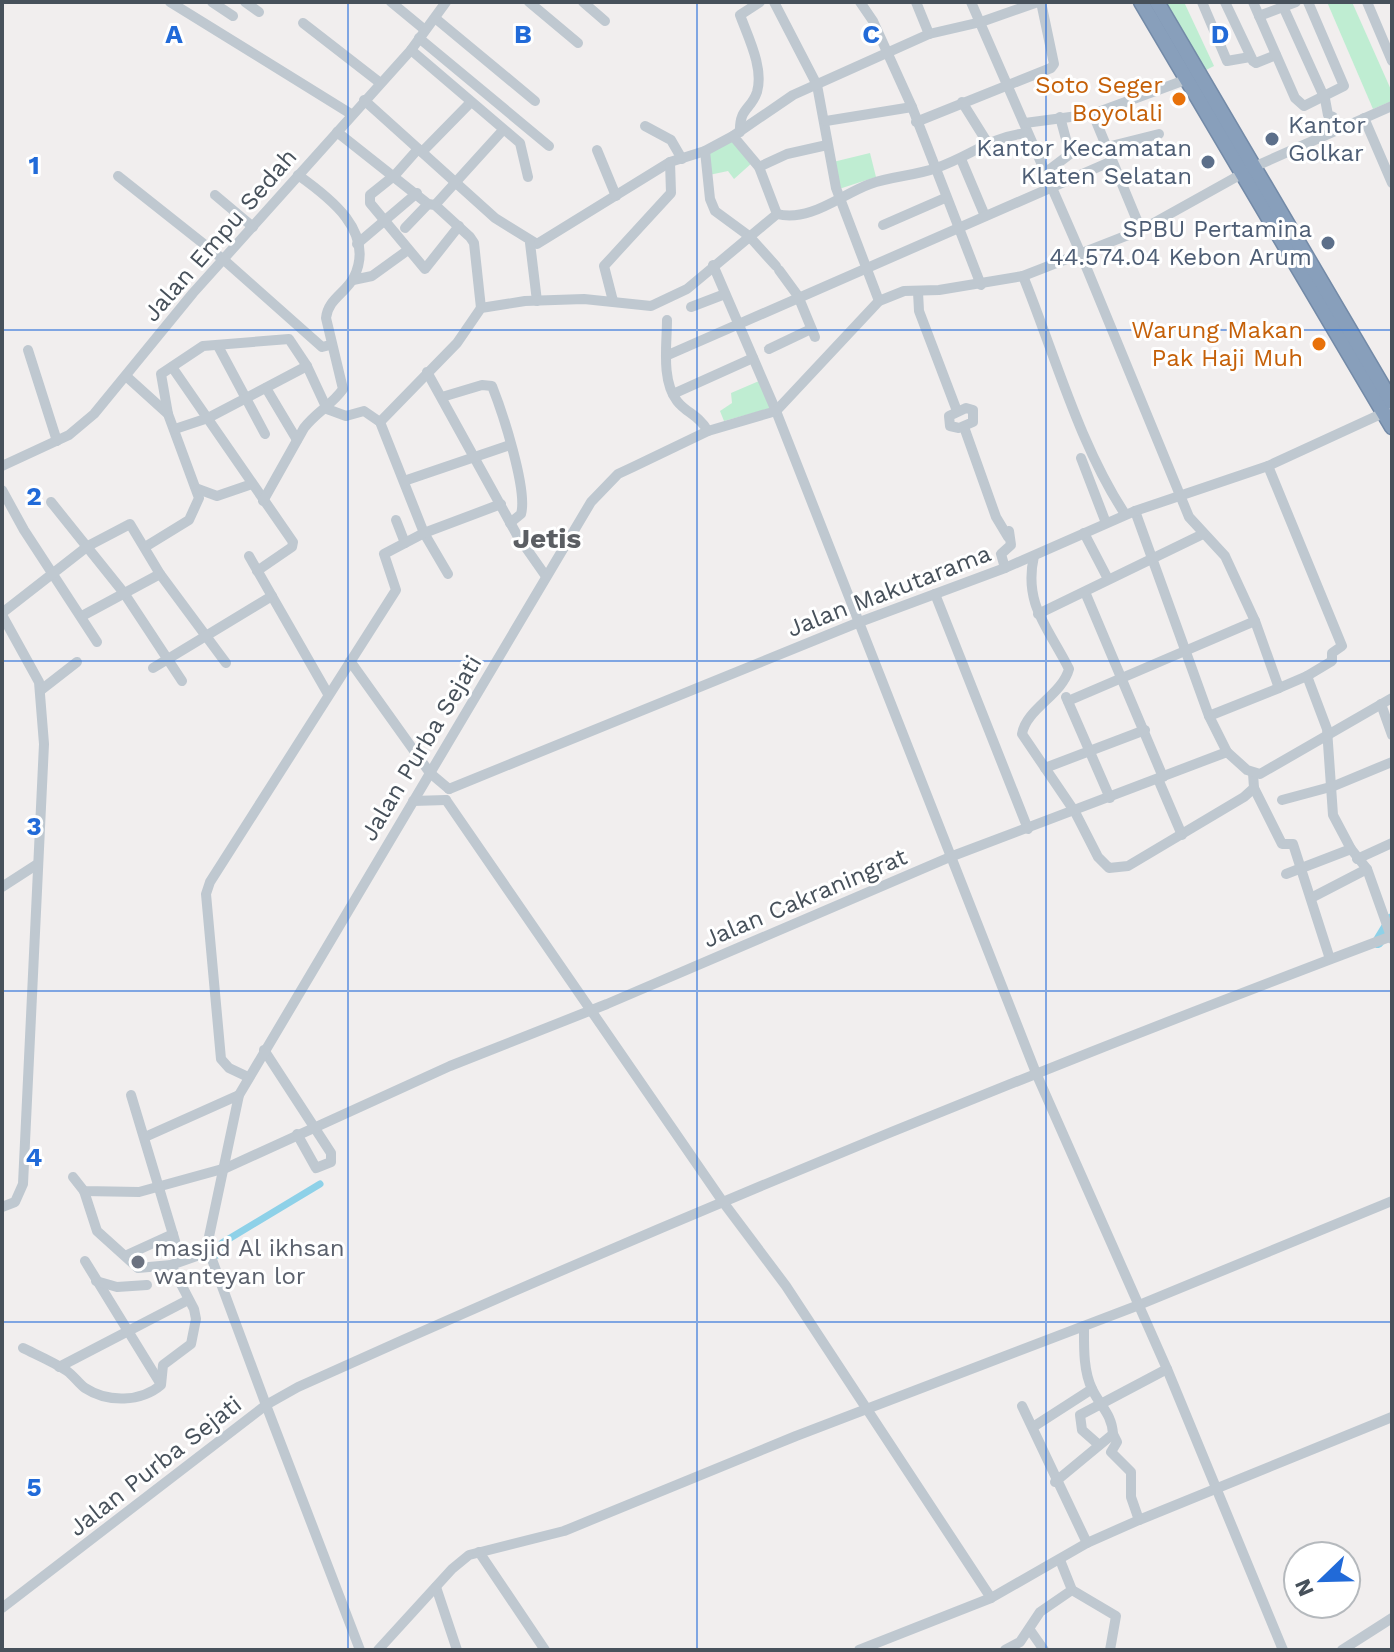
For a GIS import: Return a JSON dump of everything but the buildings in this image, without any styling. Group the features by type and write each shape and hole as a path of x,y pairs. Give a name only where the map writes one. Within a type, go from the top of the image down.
{"highway":[{"path":"1141,2 1242,175 1390,413"},
{"path":"1157,2 1256,166 1390,413"}],"street":[{"path":"170,2 351,114"},
{"path":"212,2 233,16"},
{"path":"245,2 259,12"},
{"path":"391,2 422,34 545,142 530,152"},
{"name":"Jalan Empu Sedah","path":"2,466 57,441 94,414 351,114 411,50 445,2"},
{"path":"529,2 578,43"},
{"path":"583,2 605,21"},
{"path":"760,2 740,15 755,57 757,86 741,113 736,134 759,167 777,214"},
{"path":"774,2 817,85 838,194 879,301"},
{"path":"860,2 888,51 912,107 981,285"},
{"path":"916,2 929,34"},
{"path":"971,2 1080,252 1189,517 1225,556 1255,621 1279,688"},
{"path":"364,100 498,220 530,243 542,242 676,160 705,151 736,134 793,95 929,34 981,22 1040,2 1054,64 916,122"},
{"path":"1202,2 1227,61 1250,57"},
{"path":"1225,2 1250,57 1256,63 1276,55"},
{"path":"1253,2 1298,103 1304,106 1344,86 1308,2"},
{"path":"1259,16 1282,4 1296,2"},
{"path":"1367,2 1392,61"},
{"path":"1282,4 1337,130"},
{"path":"435,18 535,101"},
{"path":"303,23 379,82"},
{"path":"411,50 522,145 528,177"},
{"path":"481,308 537,301 613,301 651,306 687,289 715,270 749,236 777,214 787,216 816,210 838,194 961,159 1002,135 1060,117 1095,117 1185,80"},
{"path":"962,102 987,142"},
{"path":"459,226 425,269 368,198 470,103"},
{"path":"776,411 879,301 904,291 981,285 1023,276 1141,230 1256,166 1392,106"},
{"path":"826,121 912,107"},
{"path":"1045,173 1070,154 1060,117"},
{"path":"1095,117 1141,230"},
{"path":"1364,118 1392,183"},
{"path":"613,301 604,266 671,193 676,160 671,140 645,126"},
{"path":"405,228 432,205 503,130"},
{"path":"337,132 459,226 472,240 481,308 466,333 380,422"},
{"path":"1107,147 1159,134"},
{"path":"759,167 787,154 827,145"},
{"path":"597,150 616,196"},
{"path":"705,151 711,205 749,236 777,268 798,296 813,333 769,349"},
{"path":"961,159 985,216"},
{"path":"668,355 1112,161"},
{"path":"298,175 334,201 354,231 357,244 353,280"},
{"path":"118,176 224,260 322,347 330,345"},
{"path":"357,244 417,193"},
{"path":"215,195 253,227"},
{"path":"883,225 945,198"},
{"path":"530,243 537,301"},
{"path":"263,501 311,418 327,409 343,389 330,345 327,309 353,280 375,275 408,250"},
{"path":"715,270 776,411 1036,1073 1167,1369 1283,1650"},
{"path":"1023,276 1115,502 1130,512 1153,558 1209,716 1227,752 1253,773 1260,774 1392,698"},
{"path":"918,292 919,311 957,411"},
{"path":"691,307 725,294"},
{"path":"667,320 673,394 682,406 699,416 708,431"},
{"path":"145,547 193,516 198,489 168,414 160,379 164,371 203,346 289,339 307,366 327,409 346,416 364,411 380,422 424,533 448,574"},
{"path":"218,346 265,434"},
{"path":"28,350 57,441"},
{"path":"673,394 753,358"},
{"path":"175,429 208,418 307,366"},
{"path":"172,367 293,545 257,571"},
{"path":"427,372 510,523 545,575"},
{"path":"126,376 168,414"},
{"path":"442,397 482,385 492,386 510,445 523,506 510,523"},
{"path":"266,388 297,440"},
{"path":"966,408 975,414 973,422 964,427 950,426 949,416 957,411 966,408"},
{"name":"Jalan Purba Sejati","path":"2,1608 266,1405 207,1246 226,1168 239,1095 248,1077 591,502 618,474 708,431 776,411"},
{"name":"Jalan Makutarama","path":"413,801 448,794 857,623 1005,568 1130,512 1181,498 1268,466 1390,413"},
{"path":"964,427 988,487 996,495 999,516 1011,545 1001,554 1005,568"},
{"path":"404,481 510,445"},
{"path":"1081,458 1106,523"},
{"path":"1209,716 1307,676 1332,661 1332,653 1342,646 1268,466"},
{"path":"198,489 217,496 252,484"},
{"path":"2,490 17,520 55,573 97,642"},
{"path":"51,502 124,593 182,681"},
{"path":"248,1077 229,1068 221,1059 206,894 210,882 396,590 384,554 424,533 501,504"},
{"path":"396,520 405,543"},
{"path":"2,1206 15,1202 23,1184 44,744 41,690 6,630 2,614 88,546 127,524 226,663"},
{"path":"1084,533 1108,579"},
{"path":"1038,614 1203,534"},
{"path":"249,556 328,694"},
{"path":"1034,556 1030,588 1038,614 1069,669 1060,686 1022,729 1075,812 1098,857 1109,868 1122,869 1182,835 1254,788"},
{"path":"82,616 160,574"},
{"path":"1085,592 1145,730 1182,835"},
{"path":"935,594 1028,829"},
{"path":"153,668 272,596"},
{"path":"1068,701 1255,621"},
{"path":"350,661 448,794 723,1202 786,1286 991,1598"},
{"path":"41,690 77,662"},
{"path":"360,1650 266,1405 298,1387 540,1278 1036,1073 1392,937 1367,869 1354,854 1333,815 1326,736 1307,676"},
{"path":"1060,686 1110,798"},
{"path":"1381,704 1392,735"},
{"path":"1045,768 1145,730"},
{"name":"Jalan Cakraningrat","path":"84,1191 125,1194 226,1168 312,1126 450,1066 593,1009 950,857 1227,752"},
{"path":"1282,800 1330,787 1392,762"},
{"path":"1253,773 1254,788 1282,844 1293,843 1330,959"},
{"path":"1286,874 1392,843"},
{"path":"2,887 36,865"},
{"path":"1311,898 1367,869"},
{"path":"264,1050 333,1156 321,1169 315,1167 297,1134"},
{"path":"131,1095 161,1187 173,1234 176,1263 196,1319 191,1344 163,1365 161,1385"},
{"path":"145,1137 239,1095"},
{"path":"73,1177 84,1191 97,1231 138,1268 176,1263 208,1252"},
{"path":"385,1647 461,1560 479,1552 564,1531 869,1408 1139,1305 1392,1201"},
{"path":"127,1255 173,1234"},
{"path":"85,1261 161,1385"},
{"path":"96,1281 117,1287 147,1285"},
{"path":"59,1367 188,1300"},
{"path":"1084,1326 1084,1354 1092,1389 1113,1423 1117,1442 1111,1452 1131,1472 1131,1497 1139,1520"},
{"path":"23,1348 59,1367 84,1387 100,1395 133,1400 161,1385"},
{"path":"1099,1445 1082,1430 1078,1419 1101,1402 1167,1369"},
{"path":"1033,1427 1092,1389"},
{"path":"1022,1406 1055,1482 1087,1543"},
{"path":"859,1650 991,1598 1087,1543 1139,1520 1392,1417"},
{"path":"1055,1482 1113,1434"},
{"path":"479,1552 545,1650"},
{"path":"1060,1560 1072,1590 1116,1616 1110,1650"},
{"path":"436,1587 457,1650"},
{"path":"1005,1650 1020,1642 1040,1612 1072,1590"},
{"path":"1342,1650 1392,1618"},
{"path":"1030,1630 1044,1650"}],"green space":[{"path":"1165,2 1184,2 1214,66 1206,70"},
{"path":"1327,2 1352,2 1392,92 1392,101 1373,109"},
{"path":"733,138 753,162 734,179 728,171 709,175 706,152"},
{"path":"870,153 876,177 839,189 833,162"},
{"path":"759,381 771,408 724,421 720,411 732,403 731,393"}],"waterway":[{"path":"1378,942 1392,919"},
{"path":"217,1255 222,1243 320,1184"}],"place":[{"name":"Soto Seger Boyolali","path":"1179,99"},
{"name":"Kantor Golkar","path":"1272,139"},
{"name":"Kantor Kecamatan Klaten Selatan","path":"1208,162"},
{"name":"SPBU Pertamina 44.574.04 Kebon Arum","path":"1328,243"},
{"name":"Warung Makan Pak Haji Muh","path":"1319,344"},
{"name":"masjid Al ikhsan wanteyan lor","path":"138,1262"}],"district":[{"name":"Jetis","path":"547,538"}]}
